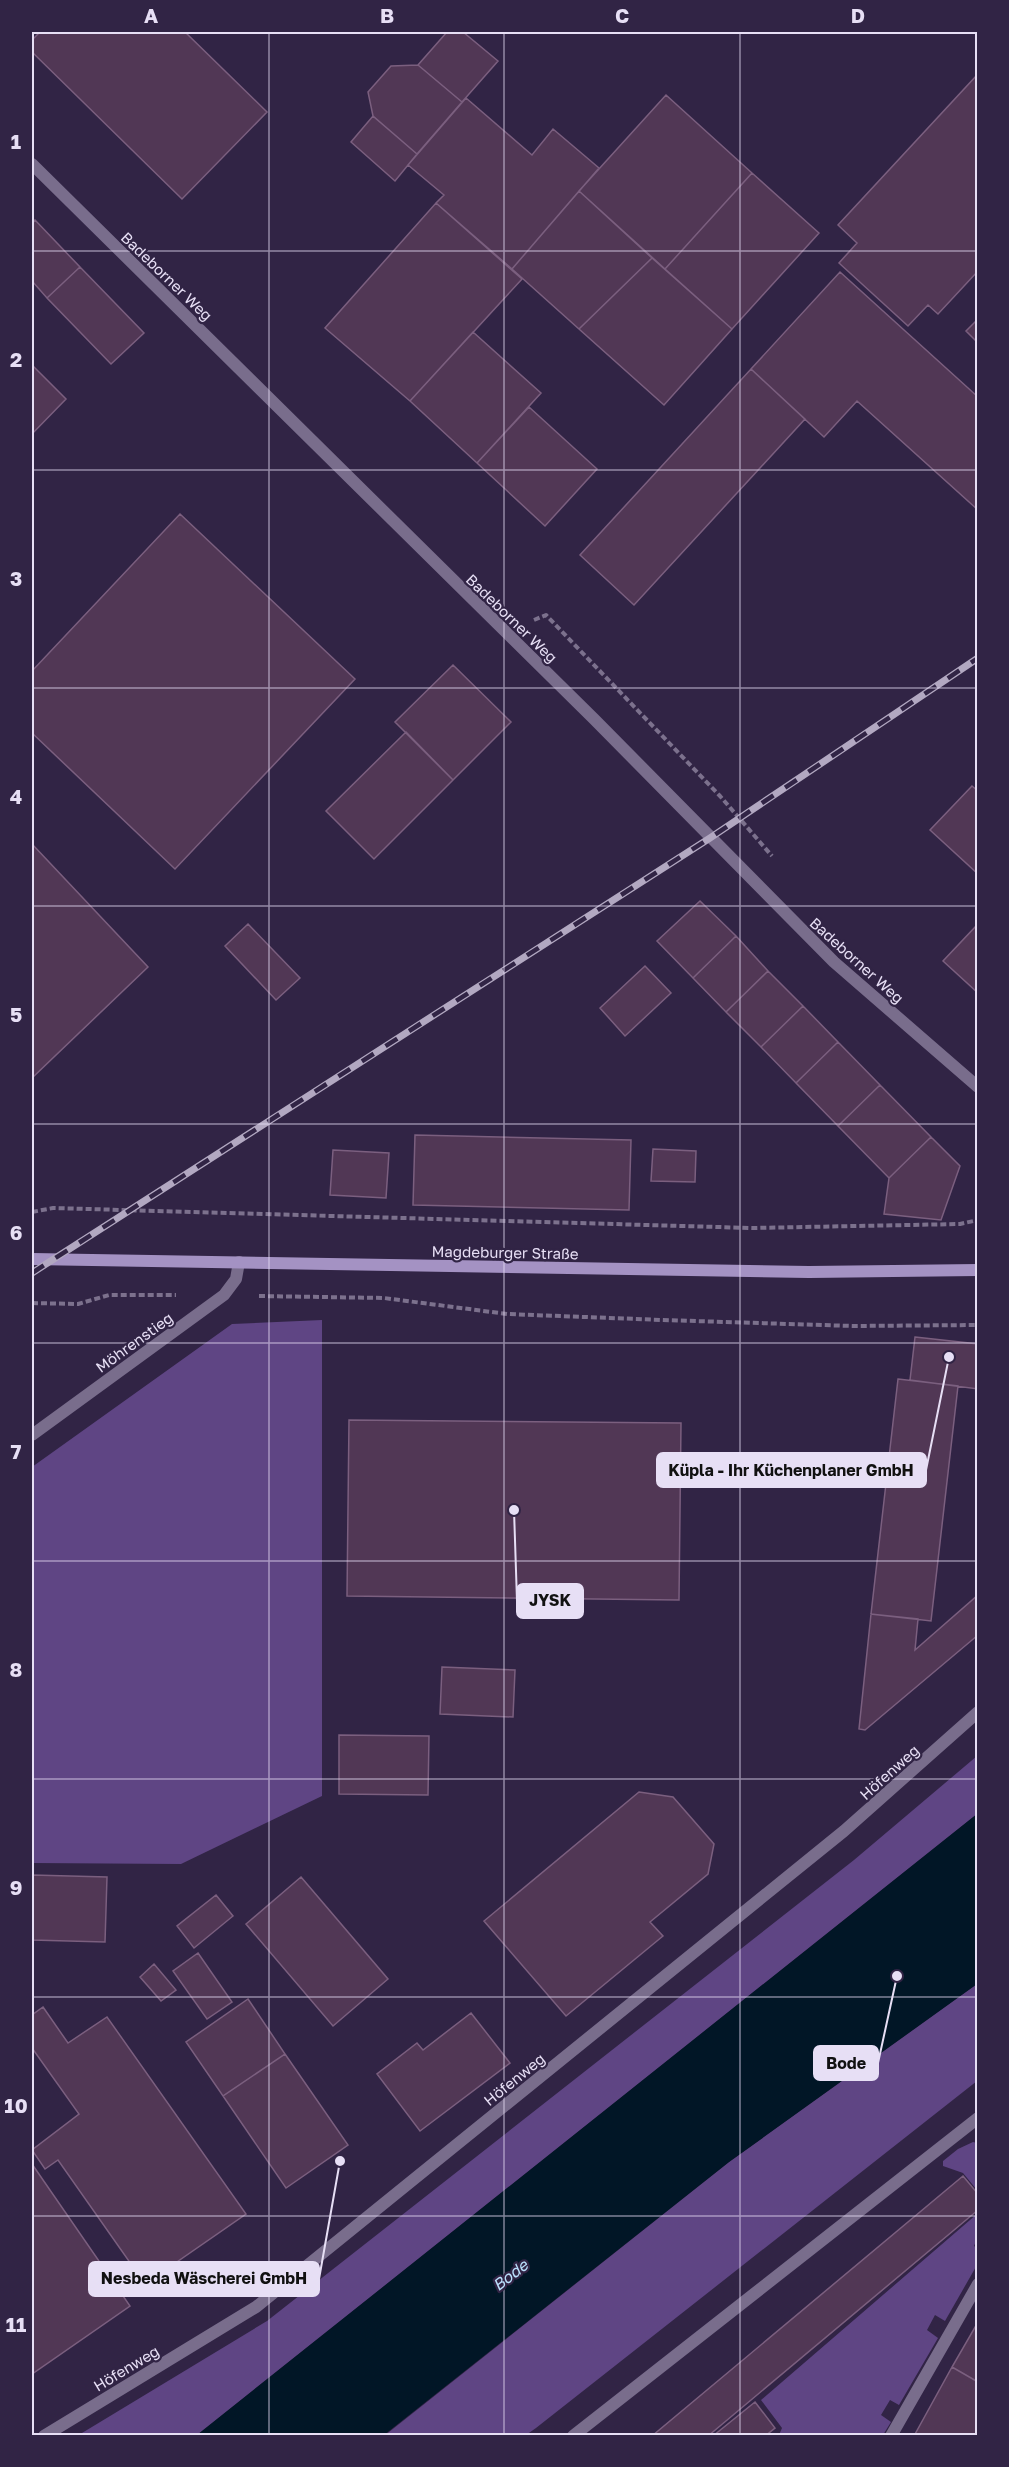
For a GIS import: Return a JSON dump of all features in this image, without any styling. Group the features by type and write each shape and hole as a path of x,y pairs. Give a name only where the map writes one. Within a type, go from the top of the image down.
{"main road":[{"name":"Magdeburger Straße","path":"32,1259 849,1272 978,1270"}],"street":[{"name":"Badeborner Weg","path":"32,164 506,632 834,962 977,1085"},
{"name":"Möhrenstieg","path":"32,1435 224,1295 236,1278 239,1262"},
{"name":"Höfenweg","path":"44,2436 256,2307 844,1831 978,1713"},
{"path":"573,2436 978,2118"},
{"path":"891,2436 978,2284"}],"path":[{"path":"506,632 546,615 720,796 779,864"},
{"path":"32,1212 52,1208 74,1208 752,1228 960,1224 978,1220"},
{"path":"32,1303 78,1304 110,1295 384,1298 507,1314 853,1326 978,1325"}],"shaded area":[{"path":"322,1320 322,1796 181,1864 32,1863 32,1467 232,1324"},
{"path":"977,1756 977,1814 197,2435 77,2436 267,2321 854,1860"},
{"path":"977,1984 977,2081 536,2428 526,2435 384,2436 729,2162"},
{"path":"973,2142 977,2143 977,2190 963,2173 943,2166 943,2161 958,2149"},
{"path":"977,2214 977,2239 974,2246 977,2248 977,2265 945,2321 935,2315 927,2330 938,2338 899,2405 890,2400 881,2415 891,2422 883,2435 779,2435 782,2428 761,2400"}],"water":[{"path":"977,1814 977,1984 729,2162 384,2435 197,2435"}],"building":[{"path":"40,32 185,32 267,112 182,199 32,52 32,40"},
{"path":"447,32 463,32 498,61 462,102 418,65"},
{"path":"418,65 462,102 417,154 373,116 368,92 391,66"},
{"path":"978,74 978,271 938,314 928,305 908,326 839,263 857,243 838,225"},
{"path":"666,95 752,173 665,269 579,191"},
{"path":"466,98 532,155 553,129 599,168 512,269 436,203 444,195 408,165"},
{"path":"373,116 417,154 395,181 351,142"},
{"path":"752,173 819,233 732,329 665,269"},
{"path":"579,191 652,258 579,329 512,269"},
{"path":"436,203 522,279 410,401 325,328"},
{"path":"35,220 80,267 47,298 32,281 32,224"},
{"path":"652,258 732,329 664,405 579,329"},
{"path":"80,267 144,333 111,364 47,298"},
{"path":"840,272 978,397 978,510 857,401 824,437 751,369"},
{"path":"978,319 978,343 966,331"},
{"path":"473,332 541,393 477,463 410,401"},
{"path":"32,365 66,399 32,434"},
{"path":"751,369 805,419 634,605 580,555"},
{"path":"529,407 597,469 545,526 477,463"},
{"path":"180,514 355,679 175,869 32,733 32,671"},
{"path":"453,665 511,722 453,780 395,722"},
{"path":"406,732 453,780 374,859 326,811"},
{"path":"972,786 978,791 978,874 930,830"},
{"path":"32,844 148,967 32,1078"},
{"path":"700,901 736,936 693,978 657,941"},
{"path":"248,924 300,978 276,1000 225,946"},
{"path":"978,924 978,993 943,961"},
{"path":"736,936 768,971 726,1012 693,978"},
{"path":"645,966 671,993 625,1036 600,1008"},
{"path":"768,971 803,1006 761,1047 726,1012"},
{"path":"803,1006 838,1042 796,1083 761,1047"},
{"path":"838,1042 880,1085 838,1126 796,1083"},
{"path":"880,1085 931,1137 889,1178 838,1126"},
{"path":"415,1135 631,1140 629,1210 413,1205"},
{"path":"931,1137 960,1166 941,1220 884,1214 889,1178"},
{"path":"653,1149 696,1151 695,1182 651,1181"},
{"path":"333,1150 389,1153 386,1198 330,1195"},
{"path":"915,1337 978,1344 978,1389 910,1380"},
{"path":"898,1379 958,1386 931,1621 871,1614"},
{"path":"349,1420 681,1423 679,1600 347,1596"},
{"path":"978,1595 978,1635 865,1730 859,1729 871,1614 918,1619 915,1650"},
{"path":"442,1667 515,1670 513,1717 440,1714"},
{"path":"339,1735 429,1736 428,1795 339,1794"},
{"path":"639,1792 673,1797 714,1844 708,1874 650,1922 663,1936 566,2016 484,1921"},
{"path":"32,1875 107,1877 105,1942 32,1940"},
{"path":"301,1877 388,1979 333,2026 246,1924"},
{"path":"216,1895 233,1916 194,1948 177,1926"},
{"path":"198,1953 232,2002 207,2019 173,1971"},
{"path":"154,1964 176,1990 161,2001 140,1977"},
{"path":"248,1999 285,2054 223,2096 186,2042"},
{"path":"43,2007 68,2043 107,2017 246,2214 145,2284 58,2160 45,2169 32,2150 79,2114 32,2048 32,2015"},
{"path":"471,2013 510,2063 420,2131 377,2074 417,2043 423,2050"},
{"path":"285,2054 348,2145 286,2188 223,2096"},
{"path":"32,2164 130,2306 32,2374"},
{"path":"963,2176 978,2194 978,2210 708,2436 652,2436"},
{"path":"978,2322 978,2382 952,2367"},
{"path":"952,2367 978,2382 978,2436 914,2436"},
{"path":"755,2402 775,2428 765,2436 713,2436"}],"railway":[{"path":"32,1273 710,838 978,658"}],"place":[{"name":"Küpla - Ihr Küchenplaner GmbH","path":"949,1357"},
{"name":"JYSK","path":"514,1510"},
{"name":"Bode","path":"897,1976"},
{"name":"Nesbeda Wäscherei GmbH","path":"340,2161"}]}
